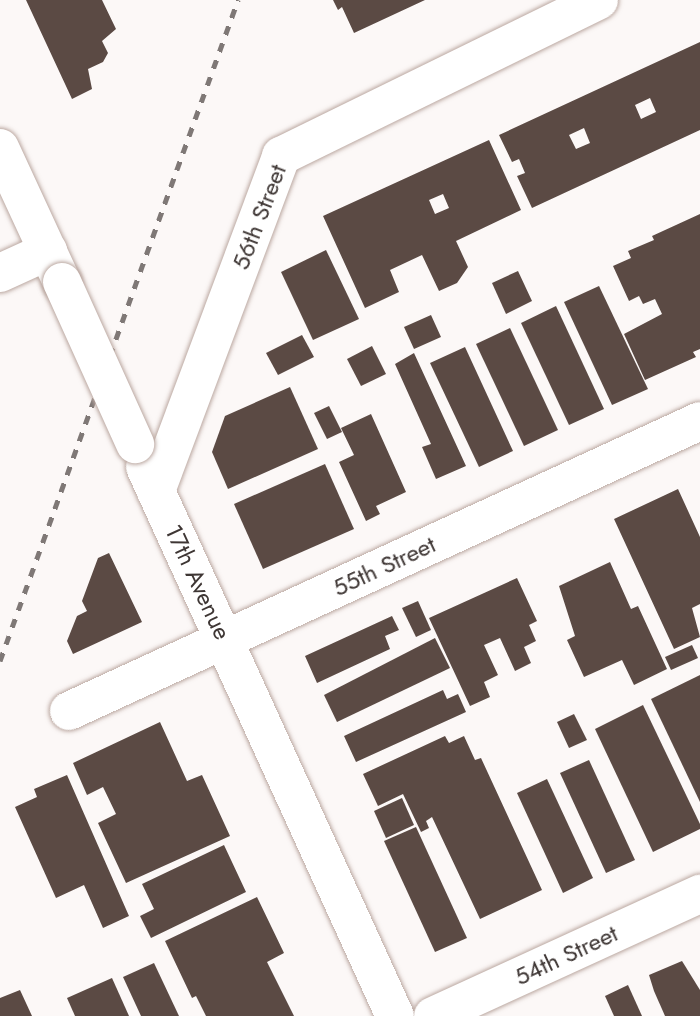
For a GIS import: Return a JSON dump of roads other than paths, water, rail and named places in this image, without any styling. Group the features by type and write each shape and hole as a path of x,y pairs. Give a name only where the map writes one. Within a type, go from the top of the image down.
{"street":[{"name":"56th Street","path":"156,491 281,156 598,0"},
{"name":"17th Avenue","path":"0,148 395,1016"},
{"path":"0,273 55,267"},
{"name":"55th Street","path":"69,710 700,421"},
{"name":"54th Street","path":"433,1016 700,894"}],"railway":[{"path":"0,661 238,0"}]}
